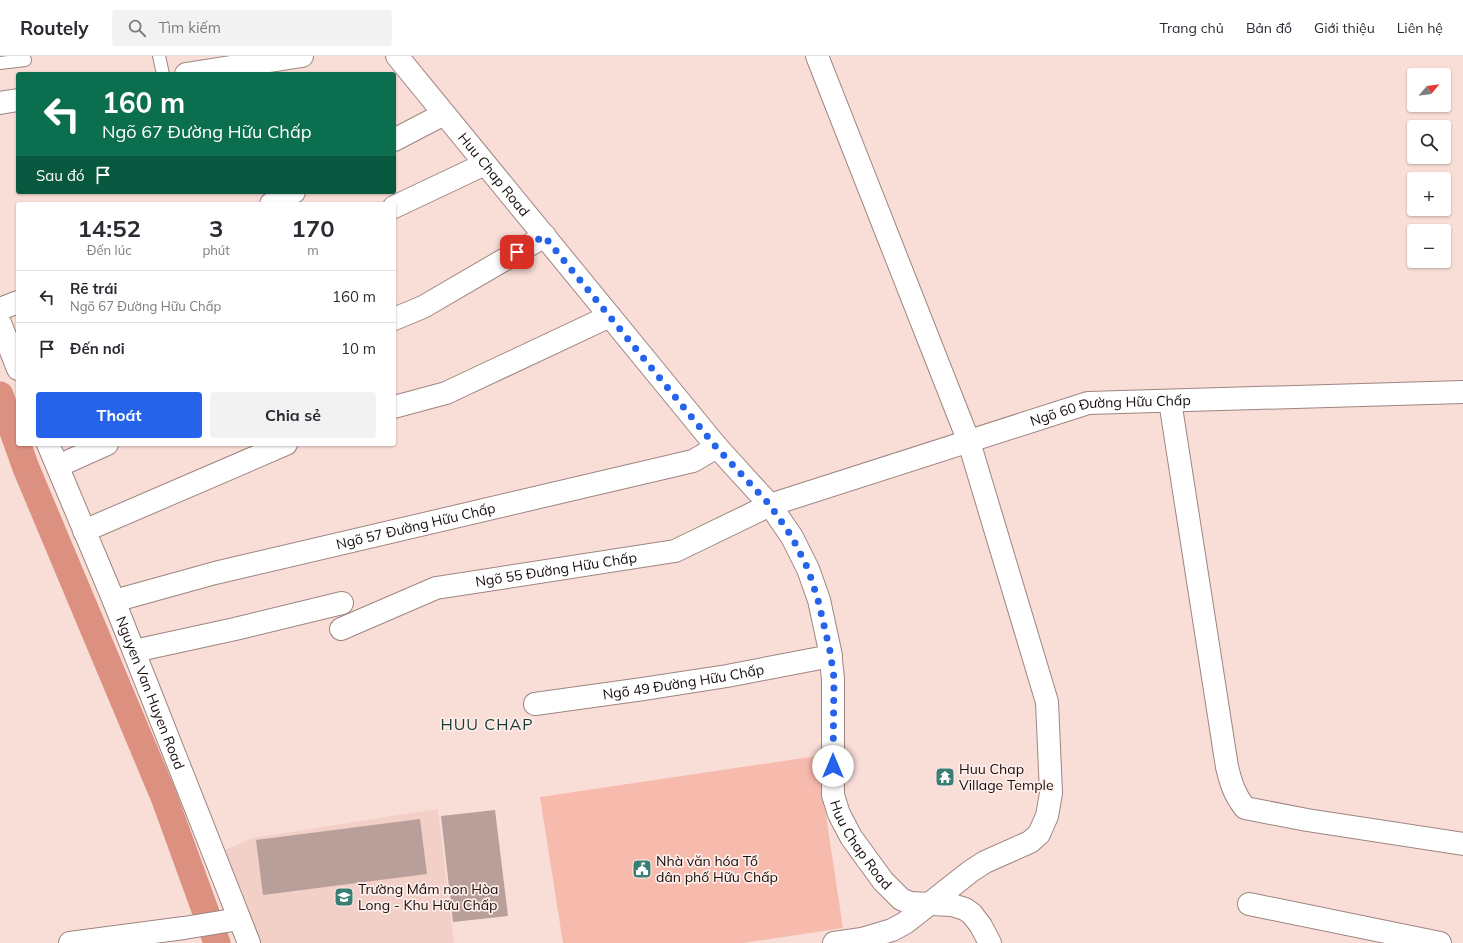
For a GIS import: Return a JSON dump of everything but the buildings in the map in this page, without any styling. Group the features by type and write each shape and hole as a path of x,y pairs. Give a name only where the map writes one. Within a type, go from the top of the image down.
{"street":[{"path":"199,72 302,56"},
{"name":"Huu Chap Road","path":"397,56 716,447 770,505 792,537 808,569 818,600 831,656 834,678 833,795 839,814 851,837 883,881 901,899 910,903 952,905 965,909 972,914 981,926 990,943"},
{"path":"817,56 969,442 1047,702 1050,793 1047,816 1039,834 1030,842 985,862 971,871 905,924 892,930 862,939 834,943"},
{"path":"0,102 16,100"},
{"path":"396,139 444,114"},
{"path":"396,206 485,164"},
{"path":"275,202 290,194"},
{"path":"396,318 422,307 544,236"},
{"path":"0,309 16,303"},
{"path":"396,406 446,392 610,316"},
{"path":"0,323 16,364"},
{"name":"Ngõ 60 Đường Hữu Chấp","path":"770,505 1088,403 1463,392"},
{"path":"1170,401 1227,767 1232,788 1237,798 1245,808 1307,820 1463,844"},
{"name":"Nguyen Van Huyen Road","path":"49,446 114,601 238,919 249,943"},
{"path":"58,466 103,446"},
{"path":"84,531 281,446"},
{"name":"Ngõ 57 Đường Hữu Chấp","path":"114,601 215,573 693,460 716,447"},
{"name":"Ngõ 55 Đường Hữu Chấp","path":"341,629 436,588 675,551 770,505"},
{"path":"134,651 235,629 342,603"},
{"name":"Ngõ 49 Đường Hữu Chấp","path":"535,704 643,690 831,656"},
{"path":"1249,904 1440,943"},
{"path":"70,943 184,928 238,919"}],"lane":[{"path":"159,56 163,72"},
{"path":"0,63 24,60"}],"shaded area":[{"path":"817,756 843,928 743,943 563,943 540,797"},
{"name":"Trường Mầm non Hòa Long - Khu Hữu Chấp","path":"438,809 454,943 259,943 221,852 252,838"}],"waterway":[{"path":"0,395 16,440"},
{"path":"18,446 26,468 164,797 217,943"}],"place":[{"name":"Huu Chap Village Temple","path":"945,777"},
{"name":"Nhà văn hóa Tổ dân phố Hữu Chấp","path":"642,869"},
{"name":"Trường Mầm non Hòa Long - Khu Hữu Chấp","path":"344,897"}],"district":[{"name":"HUU CHAP","path":"487,724"}],"route":[{"path":"517,252 544,236 716,447 770,505 792,537 808,569 818,600 830,651 834,678 833,766"}]}
